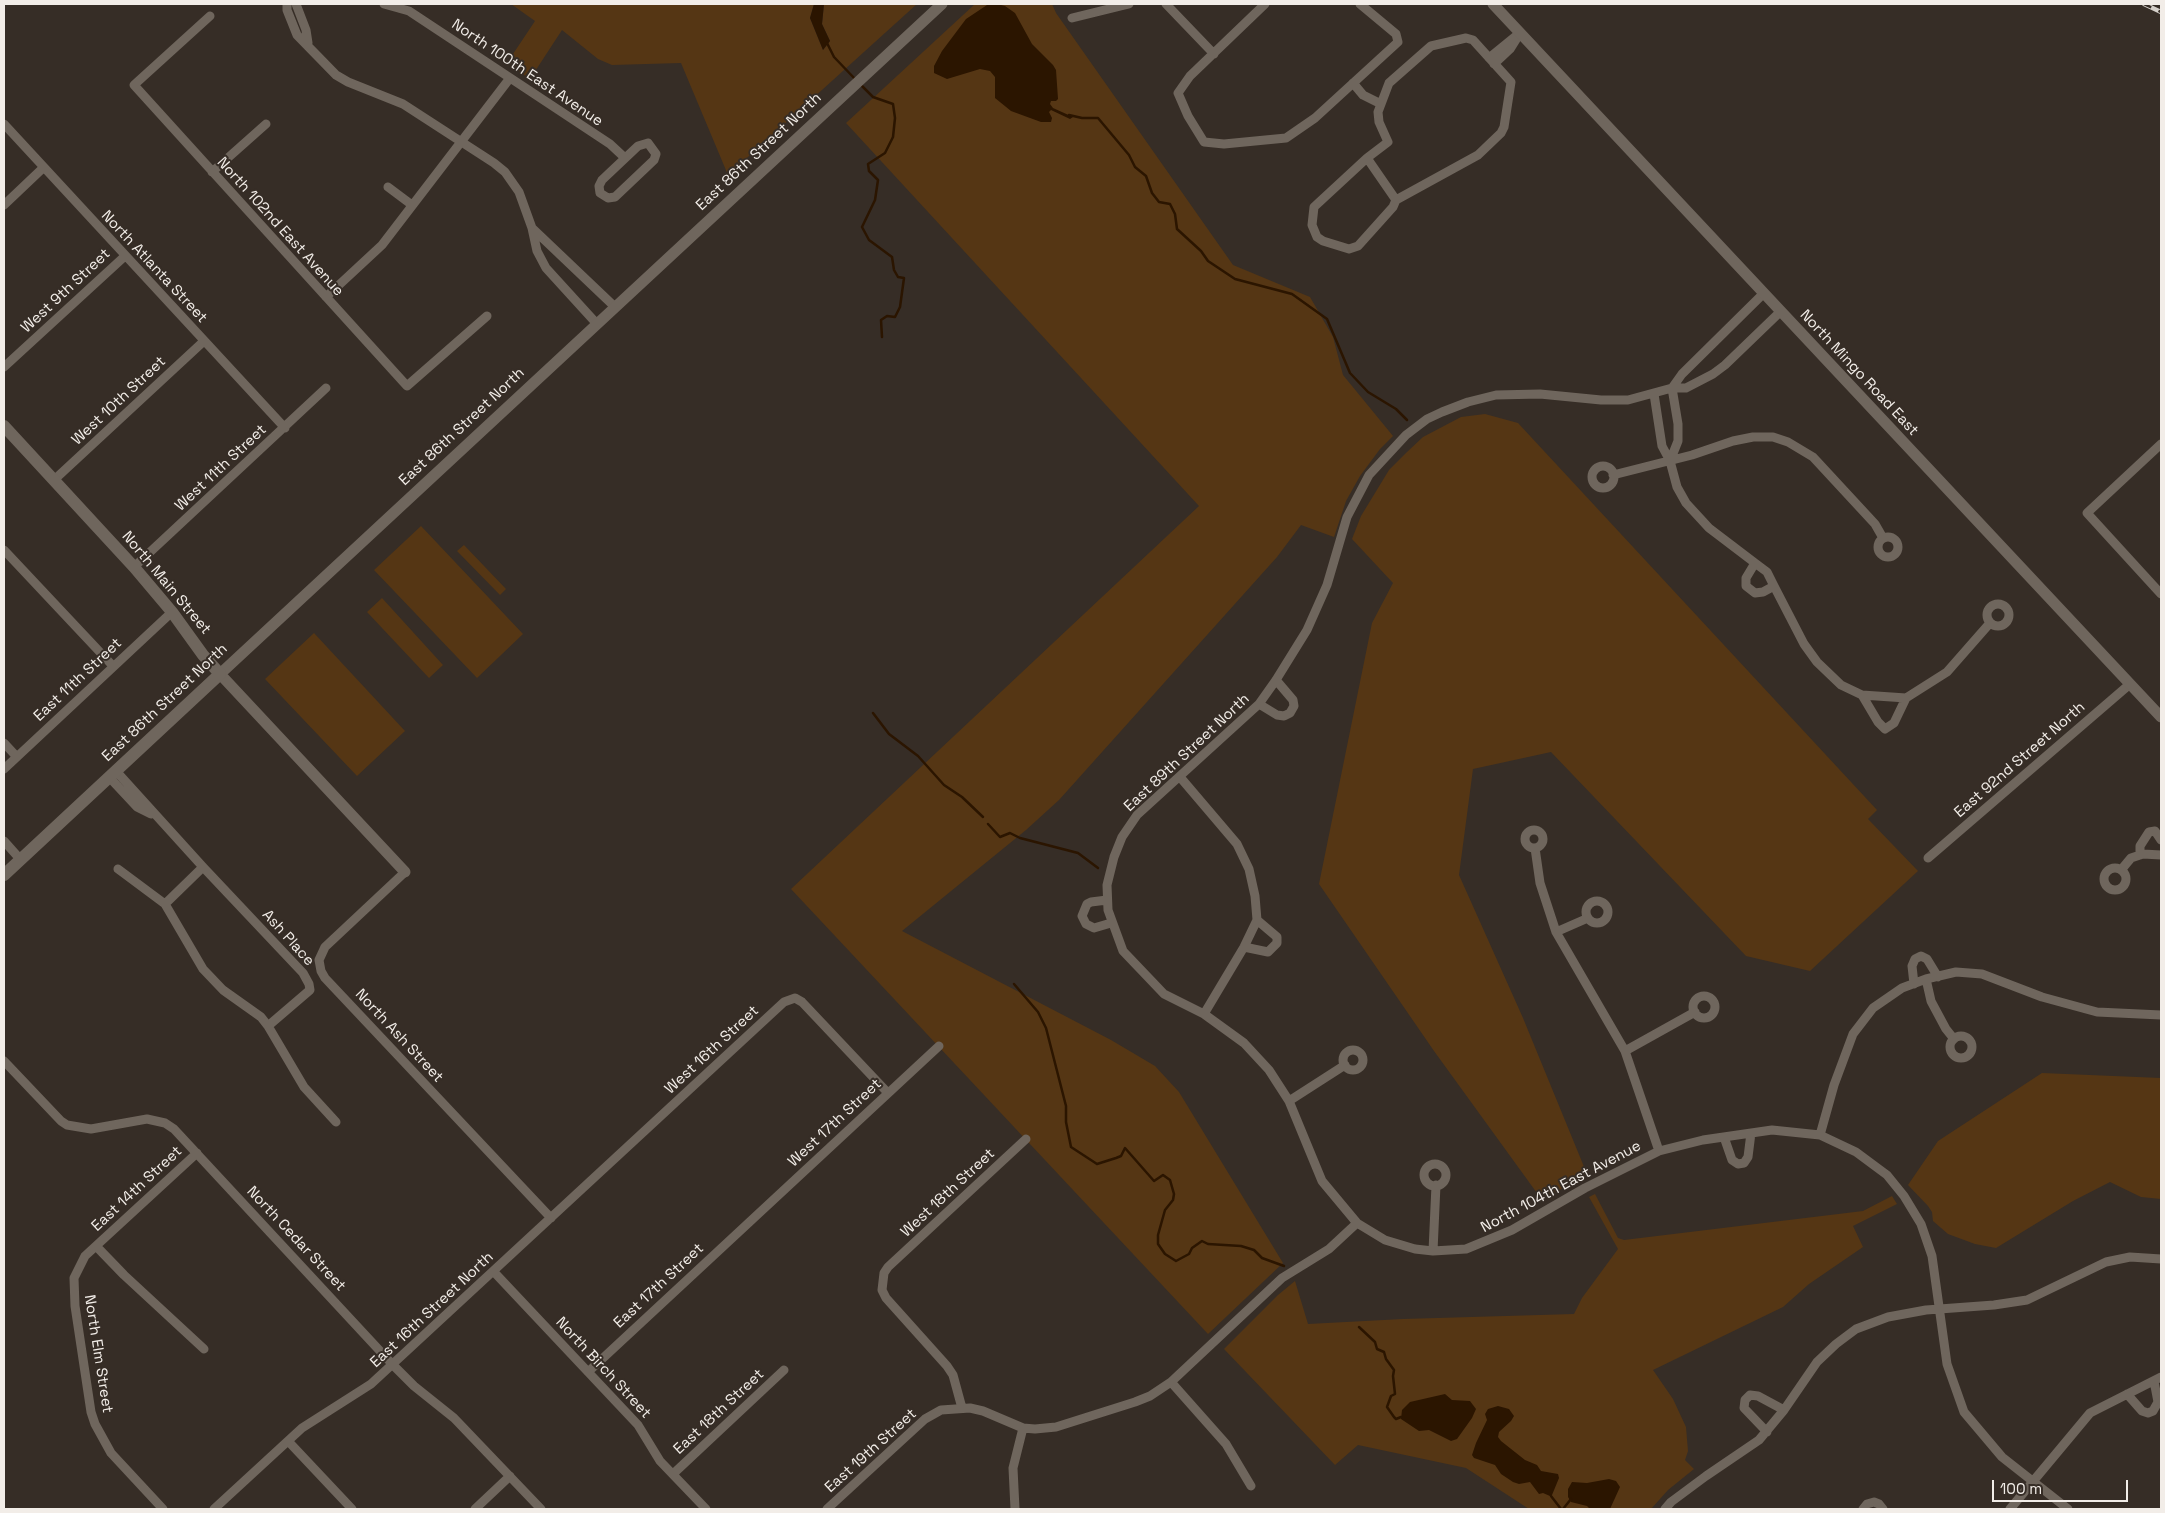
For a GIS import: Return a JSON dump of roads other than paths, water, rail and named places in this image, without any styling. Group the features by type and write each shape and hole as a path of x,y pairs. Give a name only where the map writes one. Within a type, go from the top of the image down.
{"main road":[{"name":"North Main Street","path":"4,426 134,567 220,674"},
{"name":"East 86th Street North","path":"4,874 220,674"}],"street":[{"path":"287,4 287,10 298,35 308,43 336,75 348,82 403,104 494,163 512,180 519,192 532,228 537,251 546,268 597,324"},
{"path":"296,4 306,30 308,43"},
{"name":"North 100th East Avenue","path":"384,4 409,11 610,144 625,158"},
{"name":"East 86th Street North","path":"220,674 942,4"},
{"path":"1072,18 1129,4"},
{"path":"1166,4 1214,54"},
{"path":"1265,4 1190,76 1178,93 1188,116 1204,142 1224,144 1286,138 1315,118 1398,42 1396,34 1360,4"},
{"name":"North Mingo Road East","path":"1492,4 2161,717"},
{"name":"North 102nd East Avenue","path":"210,16 134,85 407,386 487,316"},
{"path":"1492,61 1510,49 1520,33"},
{"path":"1466,38 1473,40 1511,82 1504,127 1501,133 1478,155 1396,200 1393,207 1358,246 1349,249 1323,242 1317,237 1312,226 1314,207 1366,158 1388,142 1379,122 1378,112 1381,104 1389,83 1431,46 1466,38"},
{"path":"326,297 374,254 462,143 510,78"},
{"path":"1353,83 1363,95 1381,104"},
{"name":"North Atlanta Street","path":"4,124 285,428"},
{"path":"212,172 266,124"},
{"path":"648,143 656,154 654,160 615,197 608,198 600,193 599,186 602,180 625,158 638,146 648,143"},
{"path":"1366,158 1396,200"},
{"path":"4,205 43,168"},
{"path":"388,187 412,205"},
{"path":"532,228 615,307"},
{"name":"West 9th Street","path":"4,367 125,256"},
{"path":"1670,461 1678,440 1678,424 1672,388 1682,374 1763,294"},
{"name":"East 89th Street North","path":"1111,923 1107,900 1107,885 1114,857 1122,837 1137,816 1259,704 1276,680 1307,630 1327,585 1348,517 1369,474 1406,435 1427,419 1442,412 1468,402 1496,395 1540,394 1601,400 1628,400 1672,388 1686,388 1713,374 1780,312"},
{"name":"West 10th Street","path":"54,480 204,342"},
{"name":"West 11th Street","path":"134,567 326,388"},
{"path":"1654,394 1662,446 1670,461 1677,487 1695,514 1709,528 1767,572 1804,644 1818,662 1841,684 1862,696 1906,698"},
{"path":"1613,474 1670,461 1753,436 1773,438 1788,442 1813,458 1875,524 1883,538"},
{"path":"2161,444 2087,513 2161,594"},
{"path":"4,550 113,666"},
{"path":"1756,562 1746,578 1748,589 1759,593 1774,586"},
{"name":"East 11th Street","path":"4,769 172,612"},
{"path":"1862,696 1878,722 1885,729 1894,723 1906,698 1947,672 1990,623"},
{"name":"North Main Street","path":"220,674 405,872"},
{"path":"1259,704 1277,715 1284,716 1290,712 1294,706 1293,700 1276,680"},
{"name":"East 92nd Street North","path":"1928,858 2130,684"},
{"path":"4,743 17,757"},
{"name":"Ash Place","path":"112,774 159,820 303,973 310,990 268,1026"},
{"path":"1180,777 1238,844 1249,869 1255,896 1257,920 1244,947 1204,1014"},
{"path":"2140,855 2140,846 2149,832 2155,831 2161,840"},
{"path":"4,841 20,859"},
{"path":"1535,848 1540,883 1556,932 1625,1051 1658,1151"},
{"path":"2121,870 2131,858 2140,855 2161,855"},
{"path":"165,904 203,867"},
{"path":"118,869 165,904 203,969 223,990 261,1017 304,1087 336,1122"},
{"name":"North Ash Street","path":"405,872 325,947 319,960 321,971 551,1218"},
{"path":"1107,900 1087,904 1082,916 1086,924 1094,928 1111,923"},
{"path":"1556,932 1588,918"},
{"path":"1244,947 1268,952 1277,943 1276,937 1257,920"},
{"name":"North 104th East Avenue","path":"1111,923 1123,951 1164,994 1204,1014 1244,1043 1269,1070 1288,1101 1322,1181 1357,1223 1386,1240 1434,1251 1466,1249 1488,1241 1535,1218 1585,1188 1658,1151 1703,1140 1772,1130 1820,1135"},
{"path":"1914,984 1912,966 1915,960 1921,956 1927,958 1938,977"},
{"path":"2068,1509 2002,1457 1964,1412 1947,1364 1932,1256 1921,1224 1904,1196 1887,1175 1864,1158 1820,1135 1834,1085 1853,1034 1873,1008 1902,988 1926,979 1956,972 1982,974 2042,997 2096,1012 2161,1015"},
{"path":"1926,979 1931,1001 1946,1029 1954,1039"},
{"name":"West 16th Street","path":"659,1118 784,1002 795,998 802,1002 888,1093"},
{"path":"1625,1051 1694,1012"},
{"name":"West 17th Street","path":"749,1220 939,1046"},
{"name":"North Cedar Street","path":"4,1061 66,1125 91,1129 134,1121 156,1120 174,1129 393,1365 414,1386 454,1418 541,1509"},
{"path":"1288,1101 1345,1065"},
{"name":"East 16th Street North","path":"214,1509 314,1419 362,1392 393,1365 659,1118"},
{"path":"1724,1137 1732,1160 1738,1164 1744,1163 1748,1157 1751,1133"},
{"name":"West 18th Street","path":"962,1408 953,1375 947,1366 893,1308 882,1290 883,1282 888,1267 1026,1138"},
{"name":"East 14th Street","path":"96,1246 197,1153"},
{"path":"1434,1251 1436,1185"},
{"name":"East 17th Street","path":"588,1372 749,1220"},
{"path":"1014,1509 1013,1468 1023,1428 1056,1427 1150,1396 1171,1382 1282,1278 1330,1249 1357,1223"},
{"path":"96,1246 124,1275 204,1349"},
{"name":"North Elm Street","path":"96,1246 85,1256 77,1270 73,1289 91,1412 100,1435 111,1453 163,1509"},
{"path":"1666,1509 1671,1502 1706,1476 1742,1453 1767,1432 1817,1362 1856,1329 1888,1317 1938,1308 1994,1306 2027,1300 2106,1262 2130,1257 2161,1260"},
{"name":"North Birch Street","path":"494,1272 638,1425 660,1461 706,1509"},
{"name":"East 18th Street","path":"672,1474 784,1370"},
{"path":"2010,1509 2090,1413 2127,1394 2158,1379 2158,1402 2152,1411 2148,1413 2142,1411 2127,1394"},
{"path":"1171,1382 1226,1444 1251,1486"},
{"path":"1767,1432 1744,1408 1746,1400 1750,1396 1758,1396 1784,1410"},
{"name":"East 19th Street","path":"827,1509 925,1419 941,1410 962,1408 983,1411 1023,1428"},
{"path":"288,1441 352,1509"},
{"path":"475,1509 510,1476"},
{"path":"1864,1509 1867,1504 1875,1502 1883,1509"}],"waterway":[{"path":"827,43 834,57 856,80"},
{"path":"860,84 873,97 893,104 895,118 893,137 885,153 868,164 869,171 878,180 875,200 862,227 869,240 892,257 894,270 898,277 904,278 900,307 895,317 887,316 881,320 882,337"},
{"path":"1069,115 1082,118 1098,118 1129,155 1135,167 1146,176 1152,193 1159,202 1170,204 1175,214 1177,229 1201,251 1208,261 1235,279 1292,294 1327,319 1350,373 1368,392 1396,409 1407,420"},
{"path":"873,713 889,734 918,756 944,785 962,797 983,817"},
{"path":"988,824 1000,837 1010,833 1020,838 1078,853 1098,868"},
{"path":"1014,984 1038,1012 1046,1028 1066,1106 1066,1122 1071,1147 1097,1164 1121,1156 1125,1148 1154,1181 1163,1175 1170,1180 1174,1194 1173,1200 1165,1210 1158,1235 1158,1244 1165,1254 1176,1261 1189,1254 1192,1248 1202,1241 1208,1244 1241,1246 1254,1250 1262,1258 1284,1266"},
{"path":"1359,1327 1375,1342 1377,1349 1384,1352 1386,1359 1394,1370 1395,1394 1391,1396 1387,1407 1396,1419 1401,1417"},
{"path":"1551,1496 1561,1509"},
{"path":"1563,1509 1571,1499"}],"railway":[{"path":"2144,4 2161,12"}]}
